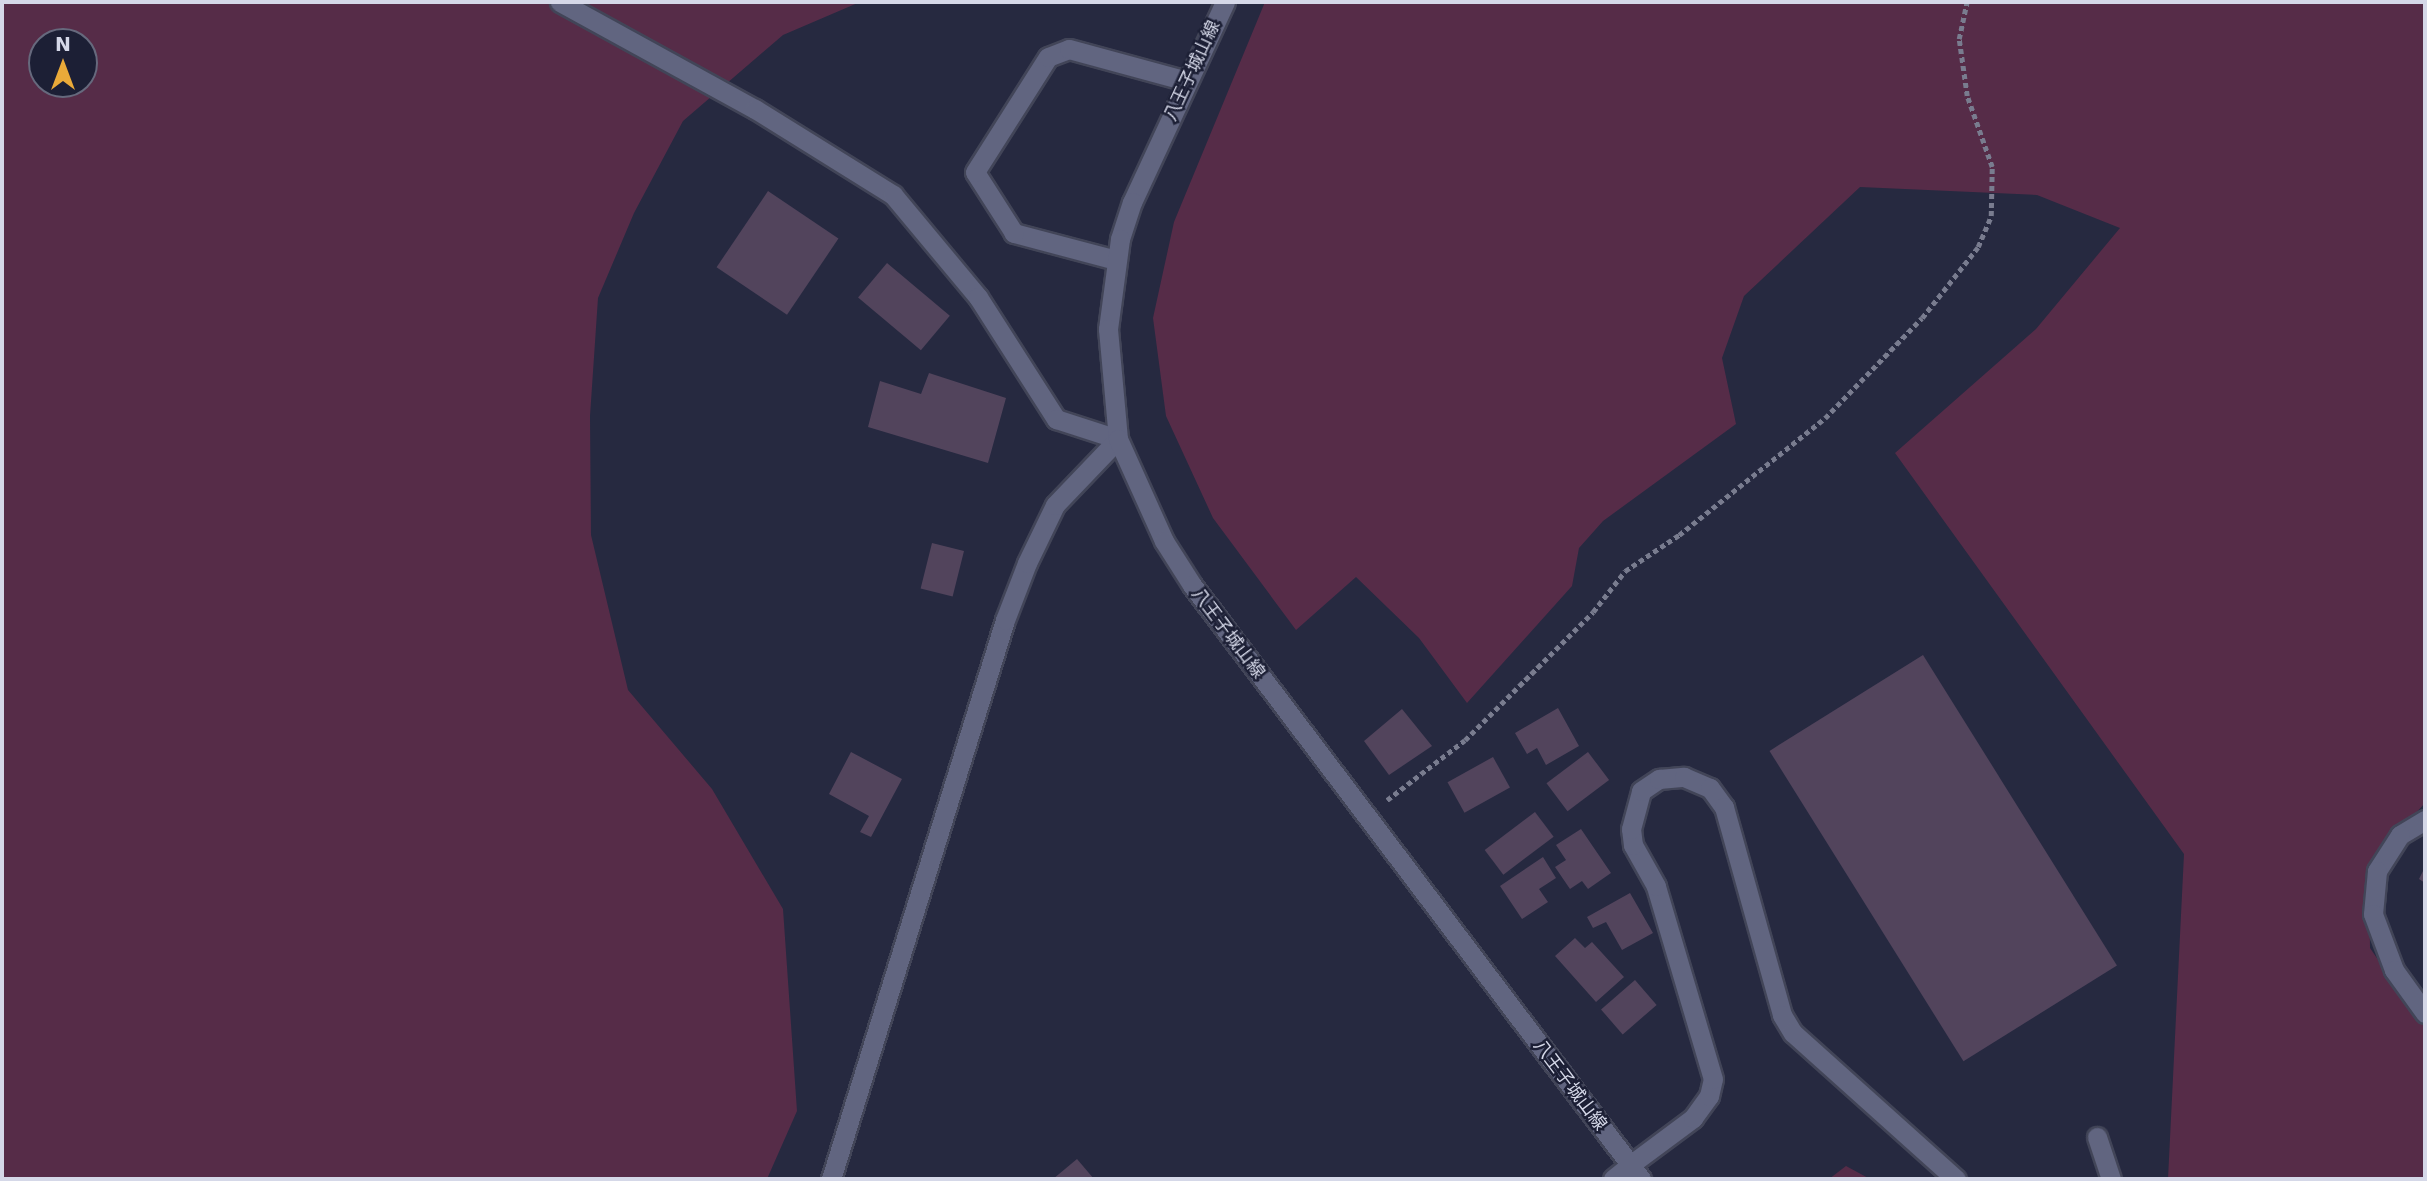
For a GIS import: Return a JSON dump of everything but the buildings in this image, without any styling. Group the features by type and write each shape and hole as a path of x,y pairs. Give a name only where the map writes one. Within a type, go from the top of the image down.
{"main road":[{"path":"560,2 755,109 893,195 978,297 1056,419 1118,439 1055,505 1023,574 831,1179"},
{"name":"八王子城山線","path":"1224,2 1132,202 1115,260 1108,342 1118,439 1159,531 1192,585 1635,1172"},
{"path":"1115,260 1014,233 975,172 1048,57 1069,50 1187,81"},
{"path":"1613,1179 1635,1172 1693,1118 1709,1096 1713,1079 1656,886 1633,845 1630,829 1641,791 1658,779 1684,777 1710,788 1724,807 1782,1015 1793,1033 1956,1179"},
{"path":"2425,820 2400,835 2377,871 2373,914 2394,970 2425,1013"},
{"path":"2097,1137 2110,1179"}],"path":[{"path":"1368,815 1465,740 1593,612 1625,571 1679,535 1825,418 1922,318 1978,247 1991,216 1992,167 1967,96 1959,39 1967,2"}],"shaded area":[{"path":"2,2 860,2 783,35 683,121 634,213 598,298 590,416 591,535 628,690 712,789 783,909 797,1111 767,1179 2,1179"},
{"path":"1265,2 2425,2 2425,803 2369,864 2370,948 2425,1028 2425,1179 2168,1179 2184,854 1895,453 2036,329 2120,228 2037,195 1860,187 1744,296 1722,358 1736,424 1603,521 1579,548 1572,586 1467,703 1419,638 1356,577 1296,630 1213,518 1166,416 1153,318 1174,222"},
{"path":"1846,1166 1870,1179 1829,1179"}]}
